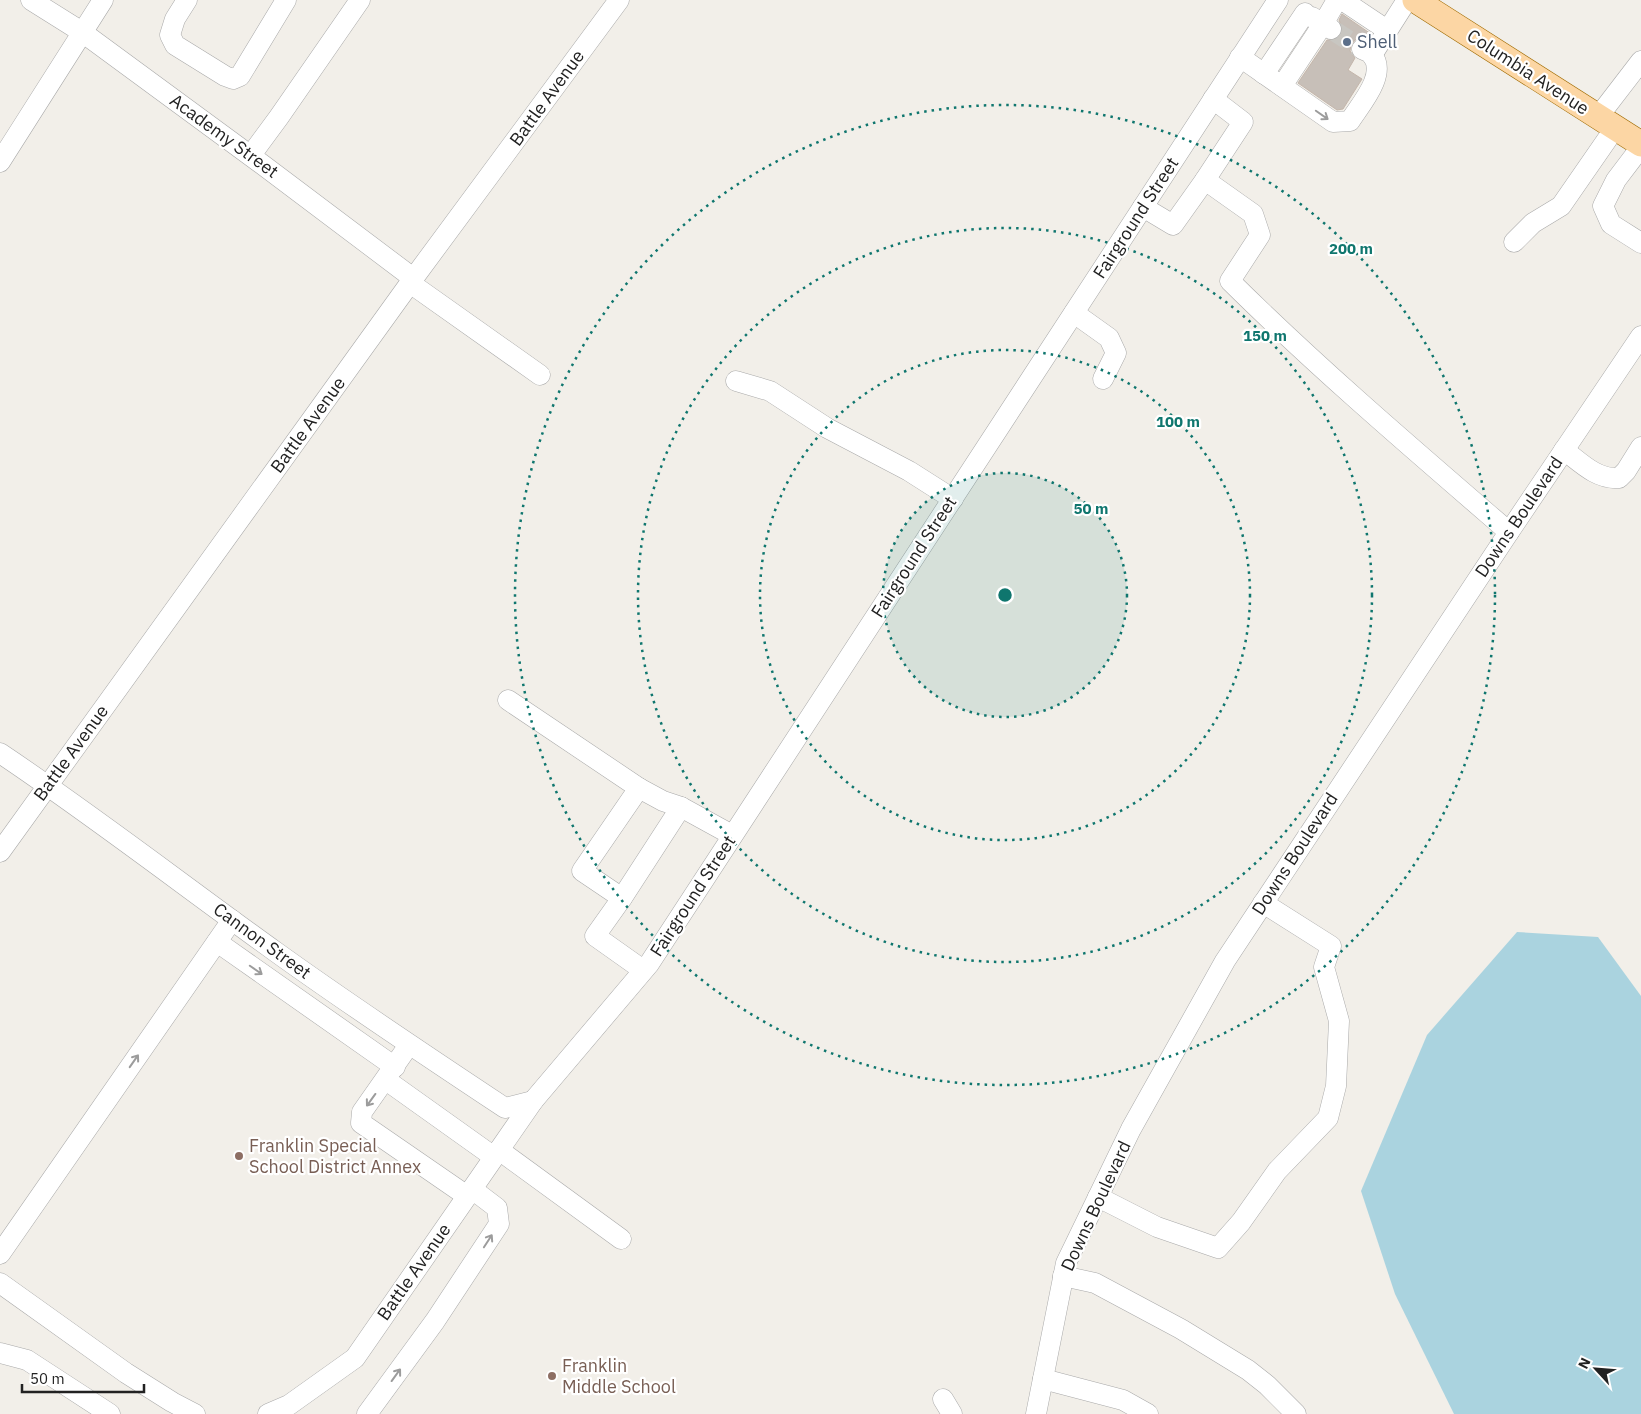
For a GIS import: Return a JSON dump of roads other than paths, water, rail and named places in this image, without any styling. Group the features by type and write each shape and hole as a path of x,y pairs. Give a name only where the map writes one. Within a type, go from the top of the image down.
{"main road":[{"name":"Columbia Avenue","path":"1417,1 1641,146"}],"street":[{"name":"Academy Street","path":"31,0 82,32 251,156 412,280 540,375"},
{"path":"0,162 104,0"},
{"path":"187,0 175,19 170,35 175,45 233,79 240,76 286,0"},
{"path":"251,156 360,0"},
{"name":"Battle Avenue","path":"0,852 412,280 619,0"},
{"name":"Fairground Street","path":"533,1101 643,970 1278,0"},
{"path":"1284,0 1327,26"},
{"path":"1282,86 1327,26 1337,0"},
{"path":"1342,0 1387,30"},
{"path":"1240,57 1333,122 1350,121 1374,83 1377,68 1367,52 1417,1"},
{"path":"1264,74 1305,13"},
{"path":"1514,242 1533,223 1561,206 1641,61"},
{"path":"1143,207 1173,225 1244,122 1213,99"},
{"path":"1641,146 1616,180 1604,206 1611,224 1641,243"},
{"path":"1205,180 1253,214 1260,234 1230,282 1381,421 1509,532"},
{"path":"1074,312 1109,338 1113,346 1116,354 1103,379"},
{"name":"Downs Boulevard","path":"1036,1414 1066,1262 1131,1130 1225,961 1509,532 1640,341"},
{"path":"736,381 770,391 827,428 909,471 953,499"},
{"path":"1564,450 1593,472 1608,479 1619,478 1641,447"},
{"path":"508,700 639,788 732,836"},
{"name":"Cannon Street","path":"0,753 48,785 232,920 409,1045 505,1108 533,1101"},
{"path":"622,898 582,871 639,788"},
{"path":"643,970 595,936 681,808"},
{"path":"1098,1197 1157,1228 1218,1248 1242,1222 1277,1171 1328,1118 1336,1086 1339,1021 1324,967 1331,946 1263,904"},
{"path":"0,1254 232,920"},
{"path":"217,942 497,1153 621,1239"},
{"path":"368,1414 436,1321 499,1224 498,1208 469,1192 360,1123 362,1112 409,1045"},
{"name":"Battle Avenue","path":"268,1414 289,1405 355,1358 533,1101"},
{"path":"1063,1276 1095,1283 1180,1329 1248,1370 1267,1385 1296,1414"},
{"path":"0,1283 126,1373 195,1414"},
{"path":"0,1353 27,1360 110,1414"},
{"path":"1043,1378 1123,1400 1148,1414"}],"water":[{"path":"1517,932 1598,937 1641,996 1641,1414 1454,1414 1395,1294 1361,1191 1427,1035"}],"tunnel":[{"path":"1331,29 1362,49"}],"place":[{"name":"Shell","path":"1347,42"},
{"name":"Franklin Special School District Annex","path":"239,1156"},
{"name":"Franklin Middle School","path":"552,1376"}]}
